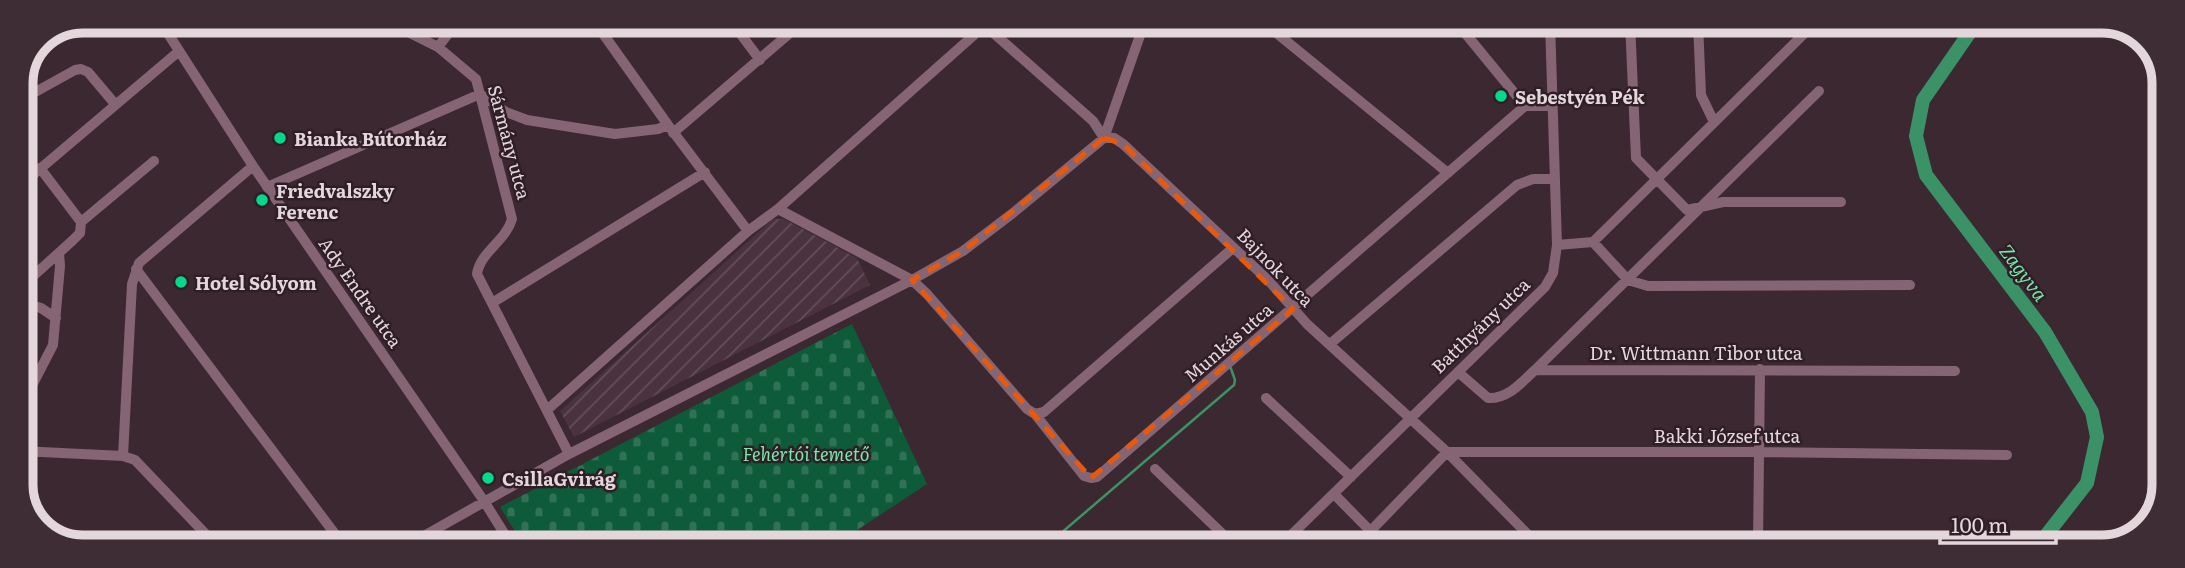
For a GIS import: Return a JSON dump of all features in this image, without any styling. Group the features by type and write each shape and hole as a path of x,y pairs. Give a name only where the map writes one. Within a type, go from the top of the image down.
{"street":[{"name":"Ady Endre utca","path":"167,33 267,187 505,535"},
{"name":"Sármány utca","path":"410,33 438,47 476,79 512,219 509,229 478,265 477,274 569,454"},
{"path":"438,47 449,33"},
{"path":"603,33 748,231"},
{"path":"740,33 760,60"},
{"path":"267,187 480,94 506,112 527,120 615,134 671,129 791,33"},
{"path":"547,410 975,33"},
{"name":"Bajnok utca","path":"993,33 1093,121 1104,138 1114,138 1123,144 1268,280 1293,309 1447,452 1525,535"},
{"path":"425,535 569,454 912,281 963,251 1104,138 1138,33"},
{"path":"1276,33 1448,173"},
{"path":"1465,33 1525,106 1553,106"},
{"name":"Batthyány utca","path":"1292,535 1545,287 1553,273 1557,245 1550,33"},
{"path":"1630,33 1636,158 1687,210 1723,202 1841,202"},
{"path":"1698,33 1701,95 1714,122"},
{"path":"1557,245 1593,242 1805,33"},
{"path":"33,174 178,52"},
{"path":"33,93 81,69 88,72 115,104"},
{"path":"1458,372 1488,398 1498,399 1509,394 1628,281 1819,91"},
{"name":"Munkás utca","path":"778,209 912,281 927,294 1027,409 1035,414 1084,476 1097,477 1525,106"},
{"path":"33,276 80,233 82,222 154,161"},
{"path":"123,456 132,284 136,269 139,263 253,166"},
{"path":"40,168 82,222"},
{"path":"492,303 705,172"},
{"path":"1330,344 1517,185 1533,180 1555,179"},
{"path":"1593,242 1628,281 1648,286 1910,285"},
{"path":"1035,414 1044,412 1233,247"},
{"path":"33,384 53,345 59,253"},
{"path":"136,269 336,535"},
{"path":"33,306 56,318"},
{"path":"1758,535 1760,369"},
{"name":"Dr. Wittmann Tibor utca","path":"1535,370 1955,371"},
{"path":"1266,398 1351,477"},
{"path":"33,452 123,456 135,460 207,535"},
{"path":"1367,535 1447,452"},
{"name":"Bakki József utca","path":"1447,452 2007,455"},
{"path":"1155,469 1223,535"},
{"path":"1334,494 1373,535"}],"highlighted area":[{"path":"1104,138 1123,144 1293,309 1091,478 912,280 963,251"}],"shaded area":[{"path":"773,219 784,219 857,258 870,285 574,437 560,411"}],"green space":[{"name":"Fehértói temető","path":"852,324 927,484 850,535 517,535 500,507"}],"waterway":[{"name":"Zagyva","path":"1969,33 1923,100 1916,136 1926,175 2045,332 2092,412 2097,437 2087,483 2046,535"},
{"path":"1059,535 1234,385 1230,366"}],"place":[{"name":"Sebestyén Pék","path":"1501,96"},
{"name":"Bianka Bútorház","path":"280,138"},
{"name":"Friedvalszky Ferenc","path":"262,200"},
{"name":"Hotel Sólyom","path":"181,282"},
{"name":"CsillaGvirág","path":"488,478"}]}
